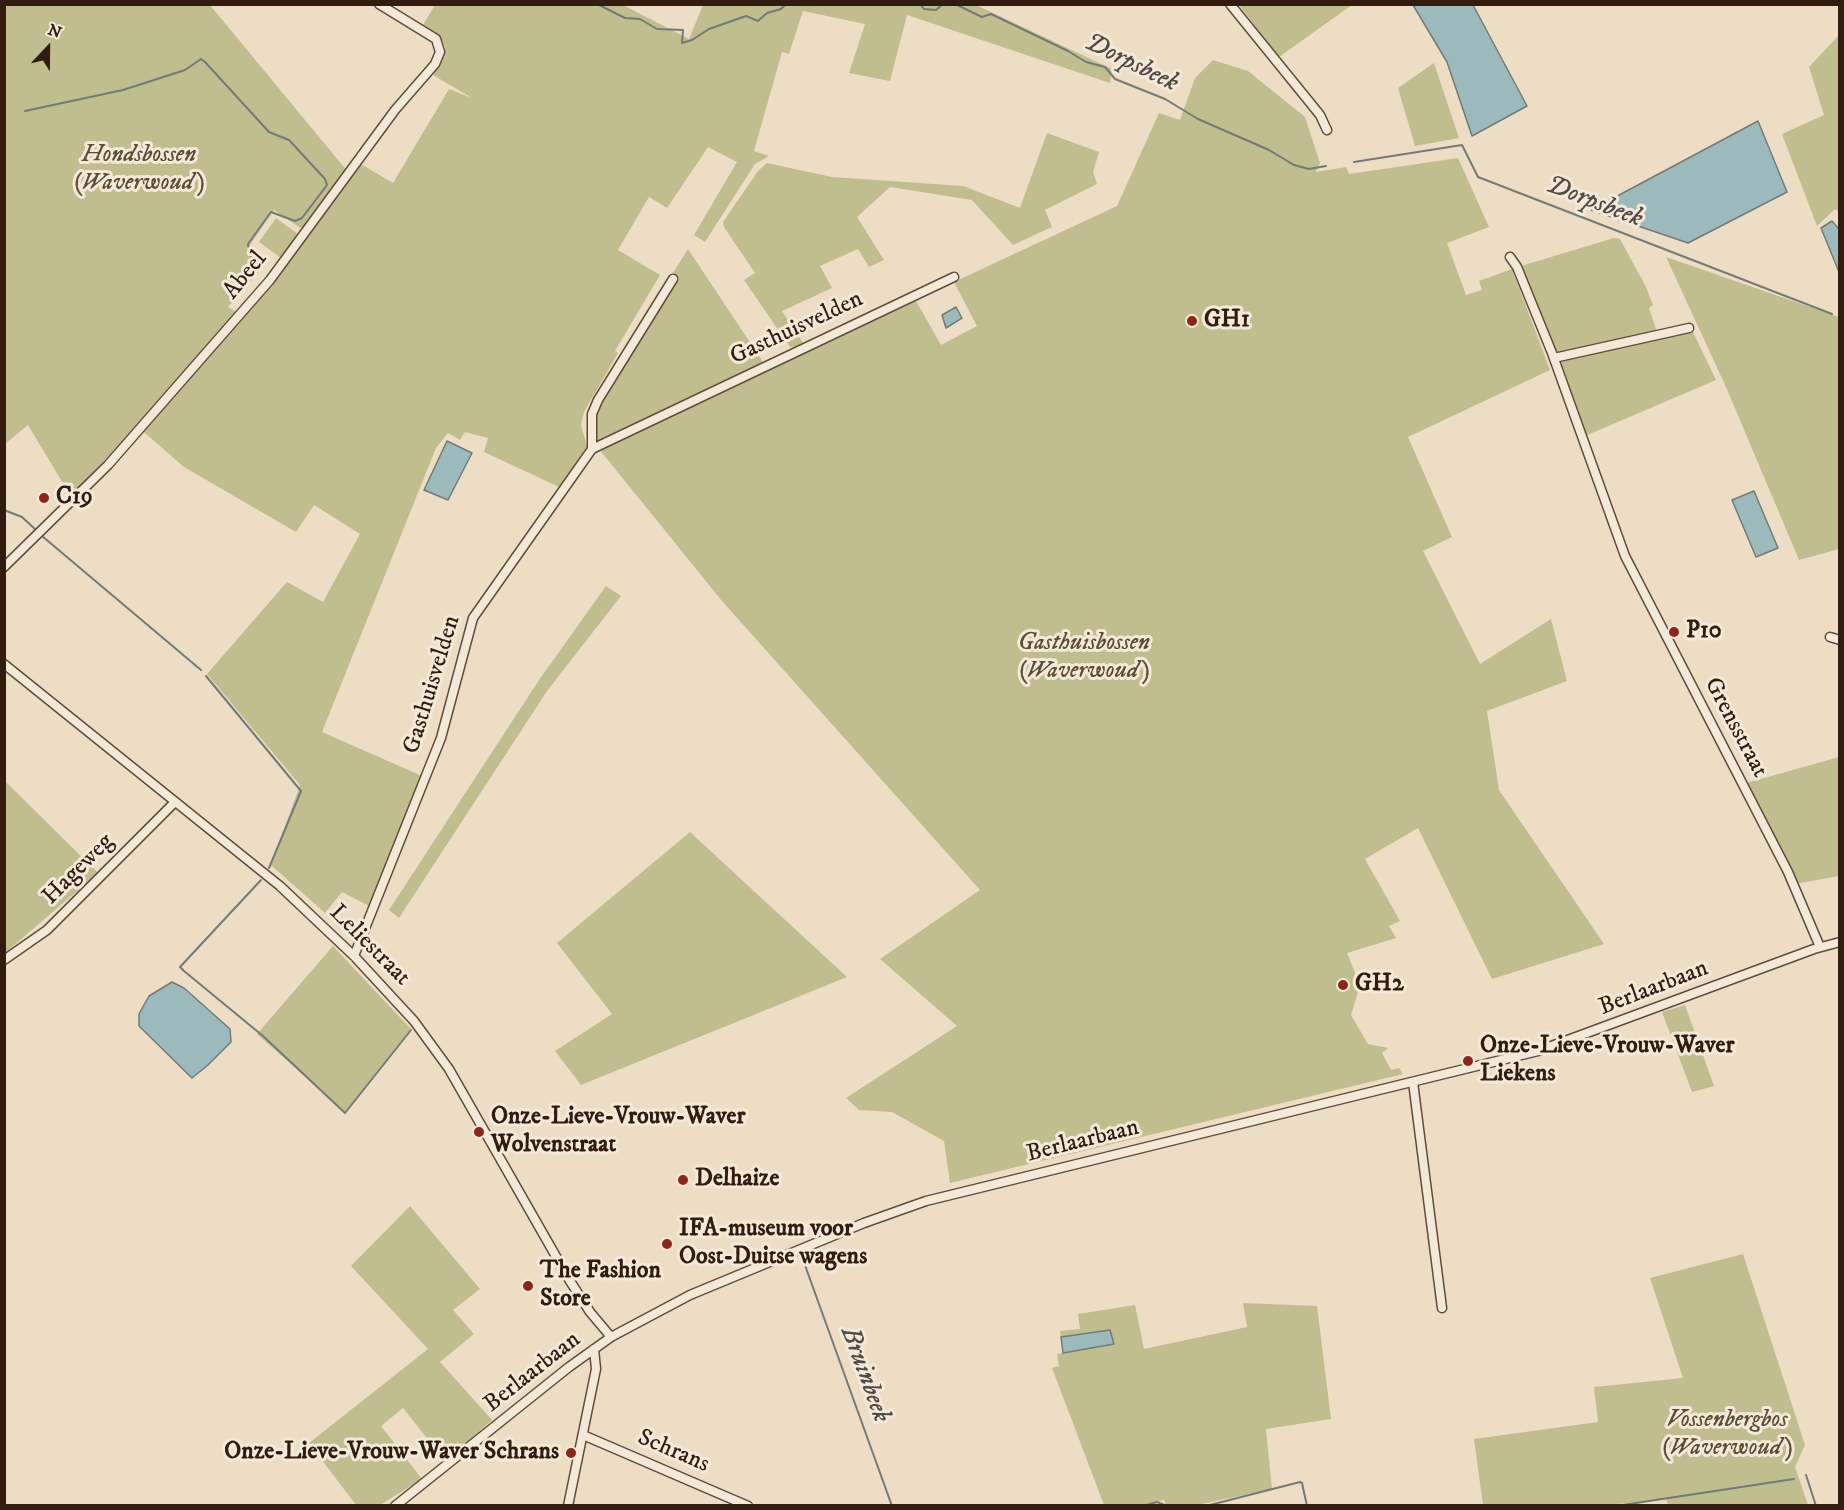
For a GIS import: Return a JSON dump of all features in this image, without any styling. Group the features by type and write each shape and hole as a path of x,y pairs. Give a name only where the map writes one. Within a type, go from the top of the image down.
{"street":[{"name":"Abeel","path":"4,567 108,465 270,280 371,141 435,64 440,52 436,39 379,4"},
{"path":"1230,4 1320,115 1328,130"},
{"name":"Grensstraat","path":"1510,257 1517,267 1554,358 1625,556 1788,872 1820,947"},
{"name":"Gasthuisvelden","path":"354,956 441,738 473,618 592,449 954,277"},
{"path":"592,449 592,414 598,400 673,279"},
{"path":"1554,358 1689,328"},
{"path":"1830,637 1839,640"},
{"name":"Leliestraat","path":"4,664 280,886 354,956 414,1021 449,1069 570,1281 590,1312 611,1337"},
{"name":"Hageweg","path":"4,960 46,930 175,802"},
{"name":"Berlaarbaan","path":"395,1506 611,1337 690,1295 864,1223 926,1201 1538,1051 1839,942"},
{"path":"1413,1082 1442,1308"},
{"path":"568,1506 596,1369 594,1349"},
{"name":"Schrans","path":"583,1435 748,1506"}],"green space":[{"name":"Hondsbossen (Waverwoud)","path":"4,5 210,5 348,172 302,229 274,210 247,249 264,266 228,307 243,316 288,263 361,164 393,183 449,89 472,98 433,75 442,60 445,47 439,35 423,25 435,5 623,5 689,39 703,5 976,5 1112,69 1110,83 907,15 890,81 849,73 865,24 803,11 789,54 782,52 754,151 769,156 755,164 705,242 694,235 737,162 708,147 667,208 649,197 618,250 660,275 615,351 618,353 584,412 581,425 587,446 559,487 484,452 488,438 465,432 460,440 448,433 436,448 322,732 422,776 371,907 342,892 325,913 271,865 300,785 207,674 287,582 323,602 360,534 314,505 296,532 184,467 138,427 70,495 28,425 5,444"},
{"path":"1239,5 1352,5 1279,57"},
{"path":"1839,35 1839,212 1835,209 1817,226 1782,134 1824,115 1809,67"},
{"name":"Gasthuisbossen (Waverwoud)","path":"1213,60 1248,71 1305,117 1320,163 1316,172 1346,167 1349,174 1458,158 1489,227 1447,243 1466,295 1482,290 1479,281 1512,269 1550,370 1408,437 1452,537 1423,551 1480,664 1551,619 1567,681 1487,711 1499,790 1604,944 1492,979 1418,828 1365,859 1400,921 1389,926 1396,938 1347,953 1360,985 1351,1015 1368,1044 1388,1048 1382,1053 1391,1070 1399,1068 1403,1074 950,1183 944,1141 892,1112 859,1110 846,1098 957,1026 880,959 980,890 722,601 599,449 916,301 941,345 977,326 954,282 1117,206 1159,113 1180,120 1195,78"},
{"path":"1434,63 1459,138 1415,146 1398,88"},
{"path":"1047,133 1099,152 1093,172 1097,184 1045,210 1052,227 1013,245 972,200 890,187 857,217 884,260 869,267 858,249 820,266 832,288 782,311 805,346 790,347 744,280 755,273 724,227 723,222 758,171 767,163 832,177 963,186 1020,208"},
{"path":"276,218 298,234 281,258 259,242"},
{"path":"1614,238 1620,239 1646,287 1653,305 1649,308 1657,332 1556,353 1521,266"},
{"path":"688,249 763,362 595,442 590,421 629,343"},
{"path":"1666,257 1839,317 1839,549 1799,560 1726,387"},
{"path":"1693,332 1716,380 1585,436 1560,359"},
{"path":"606,586 621,596 547,691 399,918 389,910 539,680"},
{"path":"1839,757 1839,876 1795,884 1743,784"},
{"path":"5,781 98,873 4,953"},
{"path":"690,832 847,977 581,1085 555,1051 612,1014 557,943"},
{"path":"333,946 411,1029 345,1112 257,1034"},
{"path":"1685,1005 1714,1086 1692,1092 1662,1012"},
{"path":"410,1206 480,1289 453,1310 474,1334 440,1362 492,1420 445,1461 403,1408 381,1426 422,1479 380,1505 356,1505 309,1443 428,1349 351,1266"},
{"name":"Vossenbergbos (Waverwoud)","path":"1743,1254 1805,1445 1795,1467 1808,1505 1669,1506 1666,1499 1599,1506 1483,1505 1474,1439 1598,1422 1594,1387 1683,1378 1650,1278"},
{"path":"1243,1303 1317,1306 1331,1419 1266,1429 1272,1489 1197,1505 1166,1505 1164,1500 1145,1505 1104,1505 1052,1368 1059,1366 1057,1354 1063,1353 1060,1331 1080,1329 1078,1314 1135,1305 1144,1349 1247,1327"}],"water":[{"path":"1413,5 1473,5 1527,106 1472,136 1447,62"},
{"path":"1758,121 1787,192 1688,243 1591,210"},
{"path":"1832,221 1839,229 1839,272 1821,228"},
{"path":"956,307 962,318 946,328 942,315"},
{"path":"447,441 472,453 448,500 424,490"},
{"path":"1754,491 1778,548 1756,557 1732,500"},
{"path":"172,982 184,988 230,1029 231,1042 192,1078 139,1026 139,1014 149,996"},
{"path":"1110,1330 1114,1344 1063,1353 1061,1337"}],"waterway":[{"name":"Dorpsbeek","path":"597,4 625,18 640,19 657,29 683,30 682,43 692,40 709,29 746,16 758,21 767,13 781,9 786,4"},
{"name":"Dorpsbeek","path":"920,4 924,9 936,10 943,4"},
{"name":"Dorpsbeek","path":"955,4 982,17 991,14 1086,62 1105,67 1115,79 1165,99 1198,119 1269,150 1294,165 1309,169 1326,166"},
{"path":"25,111 123,90 185,70 201,59 205,62 269,132 289,140 325,179 327,185 302,218 295,221 271,212 248,244 253,267 251,273 229,296"},
{"name":"Dorpsbeek","path":"1354,162 1462,145 1478,177 1832,314"},
{"path":"4,510 22,517 37,531"},
{"path":"42,536 201,670"},
{"path":"206,676 301,791 269,868"},
{"path":"261,880 180,967 263,1036 345,1113 411,1030"},
{"name":"Bruinbeek","path":"802,1257 892,1506"},
{"path":"1806,1475 1816,1506"},
{"path":"1616,1506 1794,1479"},
{"path":"1206,1506 1300,1482 1307,1506"},
{"path":"1143,1506 1157,1502 1167,1506"}],"place":[{"name":"GH1","path":"1192,321"},
{"name":"C19","path":"44,498"},
{"name":"P10","path":"1674,632"},
{"name":"GH2","path":"1343,985"},
{"name":"Onze-Lieve-Vrouw-Waver Liekens","path":"1468,1061"},
{"name":"Onze-Lieve-Vrouw-Waver Wolvenstraat","path":"479,1132"},
{"name":"Delhaize","path":"683,1180"},
{"name":"IFA-museum voor Oost-Duitse wagens","path":"667,1244"},
{"name":"The Fashion Store","path":"528,1286"},
{"name":"Onze-Lieve-Vrouw-Waver Schrans","path":"571,1453"}]}
